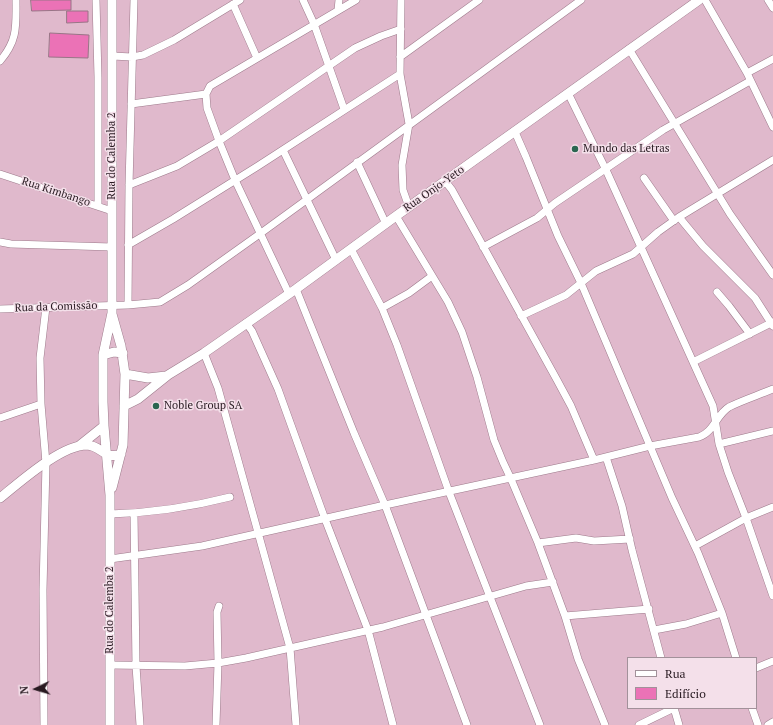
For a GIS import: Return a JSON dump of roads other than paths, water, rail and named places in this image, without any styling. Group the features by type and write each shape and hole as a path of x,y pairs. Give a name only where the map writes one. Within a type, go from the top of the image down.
{"main road":[{"name":"Rua do Calemba 2","path":"110,725 110,495 104,426 103,355 112,309 112,0"},
{"name":"Rua Onjo-Yeto","path":"124,406 293,291 699,0"},
{"name":"Rua do Calemba 2","path":"110,495 122,454 124,406 124,374 122,353 112,309"},
{"path":"103,355 114,352 122,353"},
{"path":"124,374 148,378 168,375"},
{"path":"0,498 57,455 79,446 104,426"},
{"path":"79,446 89,445 107,455 114,456 122,454"}],"street":[{"path":"0,61 6,54 16,30 16,0"},
{"path":"96,0 98,77 98,206"},
{"path":"128,305 129,185 134,0"},
{"path":"303,0 314,24 344,109"},
{"path":"338,10 339,0"},
{"path":"356,0 210,86 206,94 207,108 235,180 261,233 293,291 385,505 467,725"},
{"path":"401,0 400,74 409,124 402,165 403,190 409,207"},
{"path":"400,57 479,0"},
{"name":"Rua da Comissão","path":"0,309 46,307 112,309 128,305 160,302 188,285 261,233 581,0"},
{"path":"699,0 747,73 773,127"},
{"path":"768,0 773,8"},
{"path":"112,56 132,57 143,55 174,40 237,2 257,58"},
{"path":"129,185 177,166 219,141 355,48 401,29"},
{"path":"629,49 739,227 773,275"},
{"path":"747,73 773,59"},
{"path":"128,245 173,219 283,150 400,74"},
{"path":"483,247 525,224 663,130 750,81"},
{"path":"568,93 606,170 713,406 719,444 773,596"},
{"path":"131,104 206,94"},
{"path":"514,132 526,157 546,210 581,283 650,446 695,546 722,614 736,657"},
{"path":"283,150 336,260"},
{"path":"521,316 566,295 596,271 633,254 653,236 676,219 773,160"},
{"path":"357,162 386,224"},
{"name":"Rua Kimbango","path":"0,174 112,211"},
{"path":"644,178 676,219 755,298 772,324 694,362"},
{"path":"445,181 452,190 571,406 594,460"},
{"path":"396,216 448,302 462,332 477,377 494,440 538,543 565,616 578,659 605,725"},
{"path":"0,242 11,244 112,247"},
{"path":"351,249 382,308 449,492 540,725"},
{"path":"382,308 432,276"},
{"path":"717,292 750,334"},
{"path":"44,725 43,590 46,463 41,404 40,358 46,307"},
{"path":"246,323 252,331 278,389 325,519 368,630 393,725"},
{"path":"204,353 218,388 290,648 296,725"},
{"path":"110,560 202,546 705,435 711,430 722,413 729,408 773,389"},
{"path":"0,418 41,404"},
{"path":"719,444 773,431"},
{"path":"606,456 622,506 661,657"},
{"path":"110,514 134,513 195,506 230,497"},
{"path":"695,546 746,518 773,507"},
{"path":"134,513 136,666 140,725"},
{"path":"538,543 576,538 594,541 630,539"},
{"path":"110,665 185,666 218,663 246,658 368,630 526,586 553,582"},
{"path":"216,725 218,663 217,612 219,606"},
{"path":"565,616 649,609"},
{"path":"654,630 686,624 722,614"},
{"path":"757,668 773,661"},
{"path":"639,725 672,709"},
{"path":"674,709 679,725"},
{"path":"752,709 758,725"},
{"path":"768,725 773,722"}],"place":[{"name":"Mundo das Letras","path":"575,149"},
{"name":"Noble Group SA","path":"156,406"}]}
